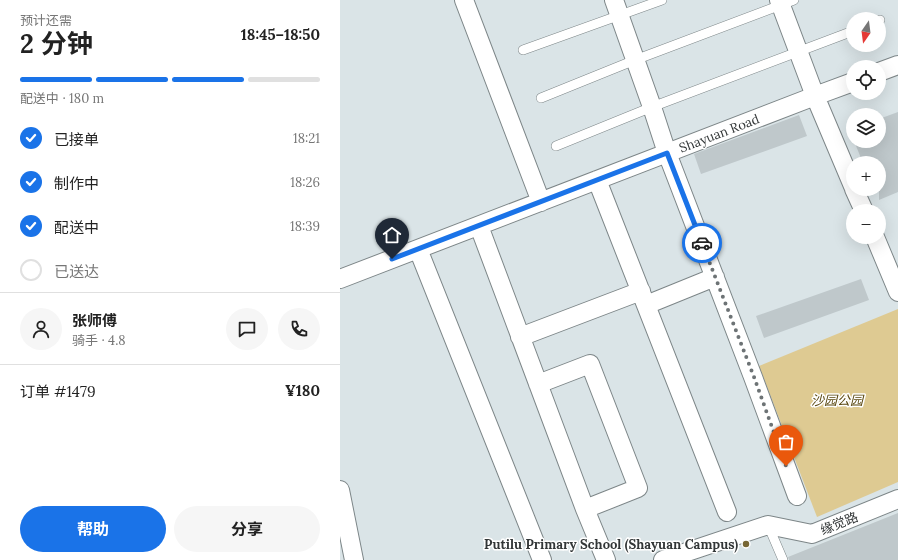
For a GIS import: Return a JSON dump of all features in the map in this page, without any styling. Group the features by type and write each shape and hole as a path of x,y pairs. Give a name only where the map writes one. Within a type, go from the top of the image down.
{"street":[{"path":"464,0 541,202"},
{"path":"785,2 798,52 846,169"},
{"path":"617,8 667,153 754,377 797,496"},
{"path":"886,69 898,65"},
{"name":"Shayuan Road","path":"340,279 846,85"},
{"path":"597,180 727,512"},
{"path":"478,226 585,509 606,560"},
{"path":"878,244 898,292"},
{"path":"418,249 542,560"},
{"path":"520,337 715,277"},
{"path":"538,384 590,364 638,488 585,509"},
{"path":"340,490 354,560"},
{"name":"缘觉路","path":"663,560 768,525 812,534 898,499"}],"lane":[{"path":"524,50 617,8 662,0"},
{"path":"541,98 785,2"},
{"path":"556,146 652,107 846,34"},
{"path":"768,525 783,560"}],"green space":[{"name":"沙园公园","path":"898,309 898,482 817,517 759,366"}],"building":[{"path":"898,112 898,192 879,200 879,196 886,196 886,156 860,156 857,148 886,148 886,116"},
{"path":"799,115 807,136 701,174 694,154"},
{"path":"861,279 869,300 764,338 756,316"},
{"path":"898,513 898,560 789,560 788,557"}],"way so far":[{"path":"702,243 754,377 786,466"}],"place":[{"name":"Putilu Primary School (Shayuan Campus)","path":"746,544"}],"route":[{"path":"392,259 667,153 702,243"}]}
